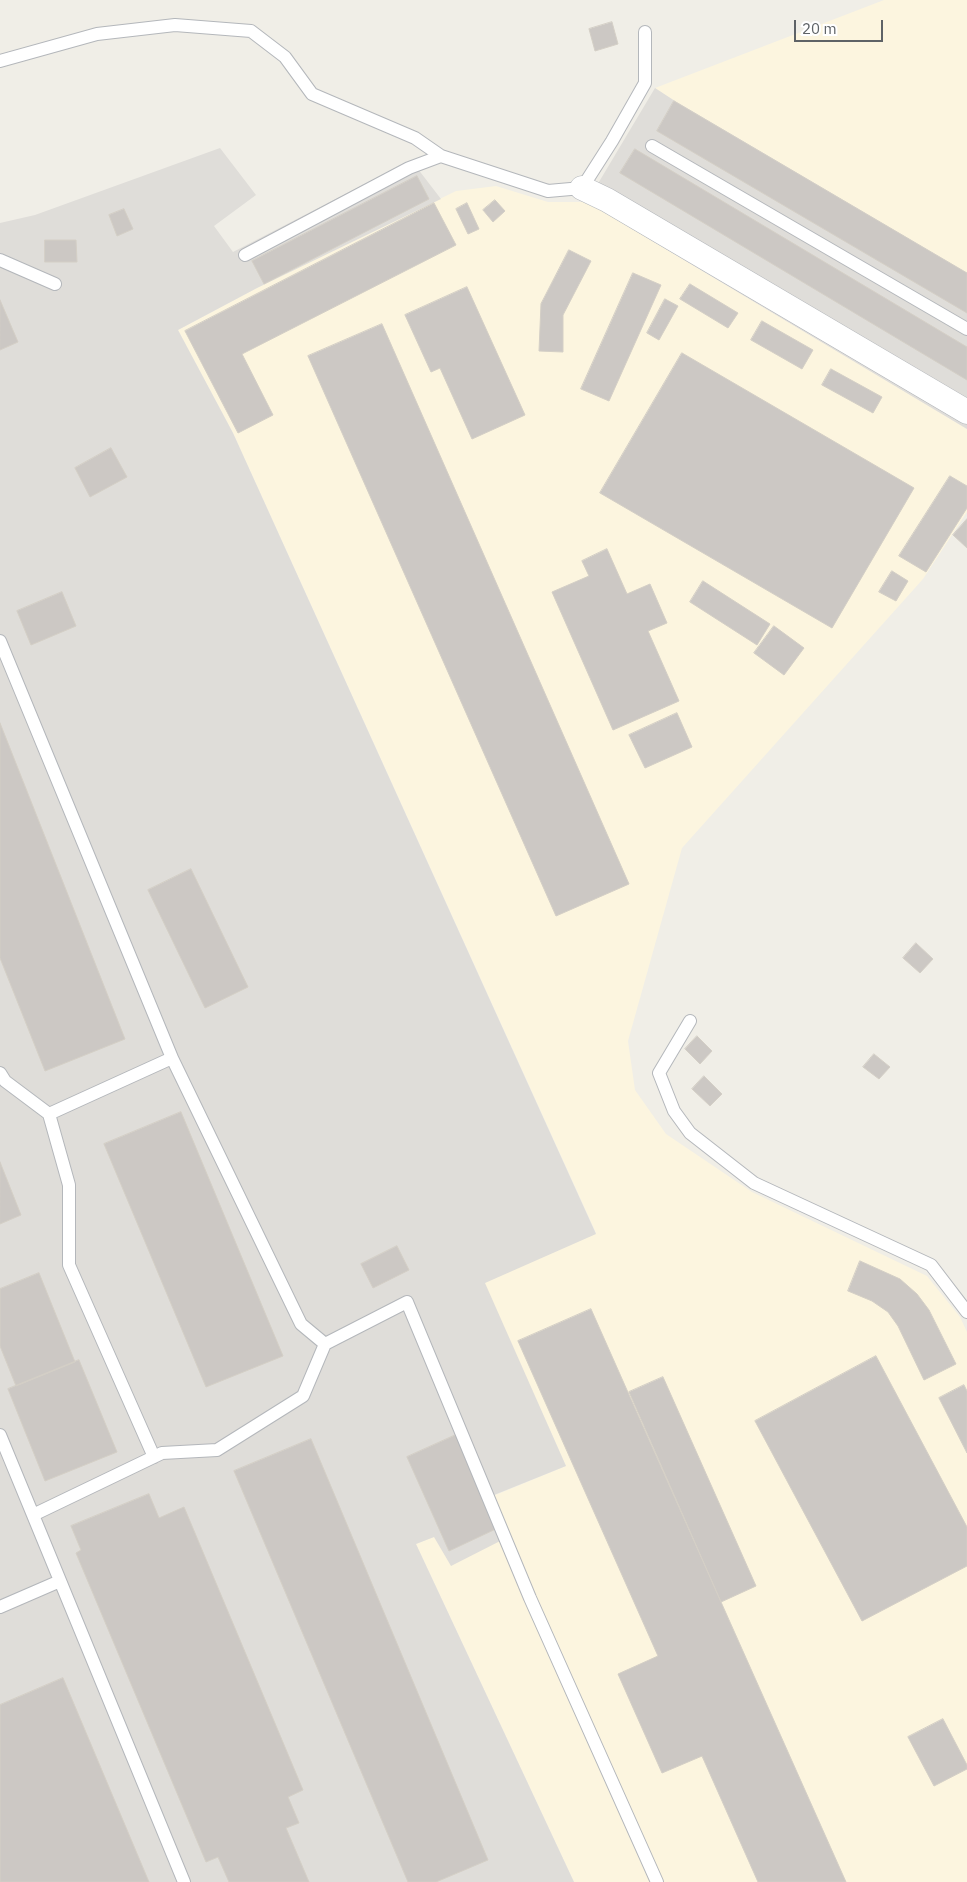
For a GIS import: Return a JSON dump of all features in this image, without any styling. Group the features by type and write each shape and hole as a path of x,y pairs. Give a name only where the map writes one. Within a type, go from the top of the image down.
{"street":[{"path":"582,188 607,200 967,412"}],"lane":[{"path":"0,61 97,34 175,25 251,31 285,56 312,94 415,138 441,156 548,191 582,188 612,141 645,83 645,32"},
{"path":"652,146 967,329"},
{"path":"245,254 409,168 441,156"},
{"path":"0,260 55,284"},
{"path":"0,641 172,1058 301,1324 325,1344"},
{"path":"690,1021 659,1073 674,1111 690,1134 754,1183 931,1265 967,1312"},
{"path":"49,1114 172,1058"},
{"path":"0,1073 5,1081 49,1114 69,1184 69,1265 154,1457"},
{"path":"33,1515 162,1453 217,1450 303,1396 325,1344 406,1302 530,1598 657,1882"},
{"path":"0,1435 184,1882"},
{"path":"0,1608 60,1581"}],"shaded area":[{"path":"884,0 967,0 967,273 655,88"},
{"path":"655,88 967,273 967,429 587,202"},
{"path":"220,148 256,195 214,226 233,252 411,160 441,199 257,288 178,330 233,433 596,1234 485,1283 566,1466 494,1495 510,1536 451,1566 434,1537 416,1544 574,1882 0,1882 0,223 35,215"},
{"path":"496,186 548,202 587,202 967,429 967,512 923,579 682,848 628,1041 635,1090 666,1134 752,1192 927,1276 960,1317 967,1332 967,1882 574,1882 416,1544 434,1537 493,1496 566,1466 484,1283 596,1233 233,433 178,330 257,288 456,191"}],"building":[{"path":"612,22 618,44 595,51 589,29"},
{"path":"674,101 967,273 967,313 657,131"},
{"path":"635,149 967,347 967,380 620,173"},
{"path":"417,176 429,199 264,284 252,261"},
{"path":"495,200 505,211 493,222 483,210"},
{"path":"434,203 456,245 242,354 273,415 238,433 185,331"},
{"path":"467,203 479,229 468,234 456,209"},
{"path":"124,209 133,229 117,236 109,215"},
{"path":"45,240 76,240 77,262 45,262"},
{"path":"569,250 591,261 563,315 563,352 539,351 541,304"},
{"path":"633,273 661,285 609,401 581,389"},
{"path":"690,284 738,313 728,328 680,299"},
{"path":"467,287 525,415 472,439 440,368 431,372 405,315"},
{"path":"665,299 678,306 659,340 647,333"},
{"path":"0,300 18,342 0,350"},
{"path":"762,321 813,350 802,369 751,340"},
{"path":"382,324 629,884 556,916 308,356"},
{"path":"682,353 914,488 832,628 600,493"},
{"path":"831,369 882,397 873,413 822,385"},
{"path":"111,448 127,477 90,497 75,468"},
{"path":"950,476 967,486 967,508 926,572 899,556"},
{"path":"967,519 967,548 953,535"},
{"path":"607,549 627,594 650,584 667,623 648,631 679,701 613,730 552,592 589,576 582,561"},
{"path":"892,571 908,581 896,601 879,592"},
{"path":"703,581 770,624 757,645 690,602"},
{"path":"62,592 76,626 31,645 17,611"},
{"path":"774,626 804,648 784,675 754,653"},
{"path":"677,713 692,747 645,768 629,735"},
{"path":"0,723 125,1039 45,1071 0,958"},
{"path":"191,869 248,987 205,1008 148,890"},
{"path":"916,943 933,959 920,973 903,958"},
{"path":"697,1036 712,1051 700,1064 685,1049"},
{"path":"874,1054 890,1067 879,1079 863,1067"},
{"path":"704,1076 722,1094 710,1106 692,1089"},
{"path":"181,1112 283,1356 206,1387 104,1144"},
{"path":"0,1162 21,1215 0,1224"},
{"path":"397,1246 409,1270 373,1288 361,1264"},
{"path":"860,1261 900,1279 917,1294 929,1310 956,1364 924,1380 898,1326 888,1312 872,1301 848,1291"},
{"path":"39,1273 75,1362 16,1386 0,1346 0,1289"},
{"path":"591,1309 846,1882 758,1882 702,1756 662,1773 618,1674 658,1656 518,1341"},
{"path":"876,1356 967,1527 967,1566 862,1621 755,1421"},
{"path":"79,1360 117,1452 45,1481 8,1389"},
{"path":"663,1377 756,1586 721,1602 629,1392"},
{"path":"964,1385 967,1391 967,1453 939,1398"},
{"path":"458,1434 500,1527 449,1551 407,1457"},
{"path":"311,1439 488,1860 436,1882 408,1882 234,1471"},
{"path":"149,1494 159,1518 184,1507 303,1790 288,1797 299,1823 286,1828 309,1882 229,1882 218,1857 206,1862 76,1553 81,1550 71,1526"},
{"path":"63,1678 149,1882 0,1882 0,1705"},
{"path":"943,1719 967,1765 967,1769 934,1786 908,1737"}]}
